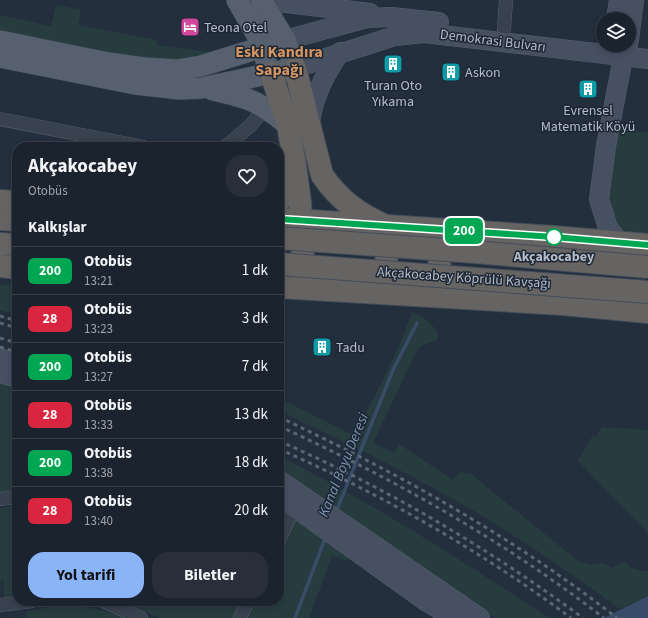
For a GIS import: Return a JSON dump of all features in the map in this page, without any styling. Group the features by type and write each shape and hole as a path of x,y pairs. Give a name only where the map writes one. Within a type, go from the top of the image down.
{"highway":[{"path":"278,63 310,122 322,175 332,189 362,215 386,226"},
{"path":"278,63 300,202 290,219 304,278 314,290"},
{"path":"284,195 288,191 295,165"},
{"path":"0,201 12,202"},
{"path":"0,219 12,220"},
{"path":"290,219 648,245"},
{"path":"372,293 381,282 388,262 386,226"},
{"path":"452,230 442,246 439,267 446,288 453,298"},
{"name":"Akçakocabey Köprülü Kavşağı","path":"284,238 475,252 648,267"},
{"path":"0,244 12,245"},
{"name":"Akçakocabey Köprülü Kavşağı","path":"284,264 648,292"},
{"path":"0,266 12,267"},
{"path":"284,287 563,304 648,312"}],"main road":[{"path":"278,63 262,0 291,5 348,10"},
{"path":"617,12 619,0"},
{"path":"631,12 634,0"},
{"path":"240,4 257,35 278,63"},
{"path":"230,57 239,46 242,36 240,4"},
{"path":"0,41 144,68 189,69 230,57 278,63 348,10"},
{"name":"Demokrasi Bulvarı","path":"348,10 367,18 391,17 504,29 596,42"},
{"path":"202,88 278,63 306,43 369,22 391,17"},
{"name":"Demokrasi Bulvarı","path":"278,63 340,52 395,36 424,33 596,44"},
{"name":"Demokrasi Bulvarı","path":"636,47 648,47"},
{"path":"310,122 312,106 319,88 340,52"},
{"path":"620,52 606,146 600,199 608,228 620,242"},
{"name":"Demokrasi Bulvarı","path":"633,52 648,59"},
{"path":"0,57 164,89 202,88 251,99 266,107 288,125"},
{"path":"0,358 12,362"},
{"path":"0,373 12,377"},
{"path":"284,486 302,506"},
{"path":"284,498 302,506 350,538 480,618"},
{"path":"350,538 390,575 427,602 454,618"}],"street":[{"path":"504,29 506,0"},
{"path":"231,142 250,126 266,107"},
{"path":"0,119 118,142"},
{"path":"0,499 12,498"},
{"path":"284,520 302,506"},
{"path":"0,605 12,604"},
{"path":"114,606 142,618"},
{"path":"240,618 246,606"}],"green space":[{"path":"56,5 81,10 78,25 157,40 157,45 211,52 176,61 148,60 0,32 0,15 51,26"},
{"path":"618,128 648,133 648,235 633,234 624,230 616,222 611,210 609,182"},
{"path":"12,284 12,314 0,310 0,286"},
{"path":"412,312 427,320 438,333 437,340 418,348 373,443 394,453 399,444 453,480 460,472 471,474 578,561 591,565 603,563 612,568 624,561 635,569 648,571 648,596 620,609 548,558 474,511 378,459 284,413 284,400 353,435 386,375"},
{"path":"0,381 12,385 12,491 0,493"},
{"path":"602,427 648,430 648,533 578,461 593,435 596,437"},
{"path":"284,459 383,513 549,618 495,618 445,588 284,475"},
{"path":"12,506 12,596 4,597 4,580 0,581 0,508"},
{"path":"297,518 349,556 348,561 332,556 309,618 246,618 252,606 284,606 284,543"},
{"path":"68,606 96,609 123,618 27,618 26,612 46,607"},
{"path":"133,606 240,606 234,618 159,618"}],"water":[{"path":"648,596 648,618 604,618"}],"waterway":[{"name":"Kanal Boyu Deresi","path":"336,512 393,370 417,323"},
{"name":"Kanal Boyu Deresi","path":"295,618 326,536"}],"railway":[{"path":"0,316 12,320"},
{"path":"0,323 12,327"},
{"path":"0,338 12,342"},
{"path":"0,347 12,351"},
{"path":"284,419 323,438 454,508 537,560 617,618"},
{"path":"284,428 322,446 406,490 488,537 566,590 604,618"},
{"path":"284,443 359,479 436,521 511,567 583,618"},
{"path":"284,451 355,485 430,525 537,593 571,618"}],"bus line":[{"name":"200","path":"284,219 554,237 648,245"}],"place":[{"name":"Teona Otel","path":"190,27"},
{"name":"Turan Oto Yıkama","path":"393,64"},
{"name":"Askon","path":"451,72"},
{"name":"Evrensel Matematik Köyü","path":"588,89"},
{"name":"Akçakocabey","path":"554,237"},
{"name":"Tadu","path":"322,347"}],"district":[{"name":"Eski Kandıra Sapağı","path":"279,60"}]}
